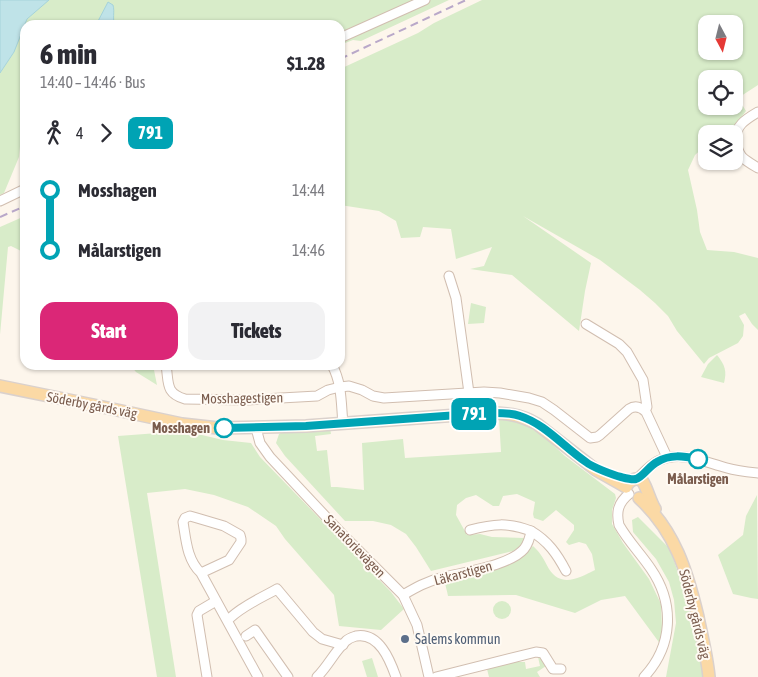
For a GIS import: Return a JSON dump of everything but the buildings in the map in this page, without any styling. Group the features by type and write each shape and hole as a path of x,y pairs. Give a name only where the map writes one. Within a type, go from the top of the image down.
{"main road":[{"name":"Söderby gårds väg","path":"0,386 182,424 218,428 343,424 486,413 521,416 537,424 588,464 619,476 650,501 672,539 688,579 702,635 709,677"}],"street":[{"path":"345,36 425,0"},
{"path":"758,112 741,124 735,136 736,146 742,158 758,168"},
{"path":"0,201 20,191"},
{"path":"449,276 456,298 469,393"},
{"path":"586,324 619,344 627,352 643,380 647,407 645,410 667,458"},
{"name":"Mosshagestigen","path":"167,370 171,392 185,399 247,400 317,396 328,390 340,387"},
{"path":"334,370 340,387 343,424"},
{"path":"340,387 352,387 373,396 384,398 491,392 529,398 542,402 590,438 597,437 632,407 645,410"},
{"name":"Sanatorievägen","path":"256,428 260,443 270,458 403,595 416,625 429,677"},
{"path":"644,677 657,660 668,629 665,598 646,562 623,533 617,517 631,499 636,488 667,458 683,456 740,471 758,473"},
{"path":"201,574 229,560 241,539 240,535 224,526 188,516 184,522 189,553 194,566 201,574 257,677"},
{"path":"470,530 503,524 531,531 552,547 566,571"},
{"path":"523,550 528,542 531,531"},
{"name":"Läkarstigen","path":"403,595 418,586 441,578 472,572 513,557 538,541 541,537"},
{"path":"230,618 247,605 277,589 313,632 322,639 343,645"},
{"path":"207,677 198,615 199,611 216,601"},
{"path":"246,636 255,630 288,677"},
{"path":"318,677 346,640 361,635 375,641 386,654 396,677"},
{"path":"436,677 536,652 542,653 553,669 560,669"}],"green space":[{"path":"0,0 449,0 361,41 353,40 345,43 345,20 20,20 19,157 4,193 0,195 0,73 14,52"},
{"path":"482,0 758,0 758,85 743,95 743,70 698,70 698,115 743,115 743,106 746,111 736,125 698,125 698,152 688,170 700,232 707,250 734,252 758,258 758,330 745,313 739,316 744,325 743,336 738,343 709,358 704,364 677,331 668,316 640,290 600,260 523,216 591,263 579,331 512,275 470,269 484,266 492,247 456,259 451,229 423,227 420,237 401,238 396,221 379,211 345,206 345,67 418,33 434,23"},
{"path":"20,218 20,250 11,246 8,247 0,335 0,227"},
{"path":"471,303 486,307 484,323 468,324"},
{"path":"717,355 725,368 724,383 701,377 708,364"},
{"path":"134,370 154,370 157,385"},
{"path":"499,418 522,423 542,435 565,456 615,494 612,524 649,579 661,604 661,645 625,596 601,600 575,613 516,595 448,596 445,580 522,556 533,546 549,569 559,578 570,580 595,570 592,554 586,544 579,542 569,545 566,542 574,530 574,525 556,510 543,521 534,518 535,502 517,494 503,496 499,506 493,506 476,495 466,498 457,505 456,515 467,535 480,534 492,537 524,538 524,544 513,551 431,571 406,534 391,525 373,521 345,521 285,456 276,443 279,434 286,430 330,428 331,434 315,436 317,451 327,450 331,487 364,490 362,443 403,439 405,458 501,452"},
{"path":"185,431 223,440 251,443 260,457 391,592 404,609 381,630 339,626 334,595 276,526 248,507 214,495 185,489 147,493 176,677 157,677 118,436"},
{"path":"757,495 758,599 733,594 718,555 743,535 746,516"},
{"path":"638,517 670,549 686,596 700,655 703,677 666,677 676,623 674,600 669,582 656,559 633,532 632,520"},
{"path":"502,601 508,604 511,610 508,616 502,619 496,616 493,610 496,604"},
{"path":"546,653 549,664 537,672 540,677 489,677 486,665 525,662 526,669 540,666 538,657"},
{"path":"372,658 378,677 367,677 362,661"}],"water":[{"path":"0,0 49,0 27,20 20,20 20,37 14,52 0,73"},
{"path":"108,2 113,5 114,20 99,20"}],"railway":[{"path":"345,57 466,0"},
{"path":"0,217 20,208"}],"bus line":[{"name":"791","path":"224,428 306,426 502,413 521,416 537,424 588,464 619,476 637,479 656,462 676,456 698,459"}],"place":[{"name":"Mosshagen","path":"224,428"},
{"name":"Målarstigen","path":"698,459"},
{"name":"Salems kommun","path":"405,639"}]}
